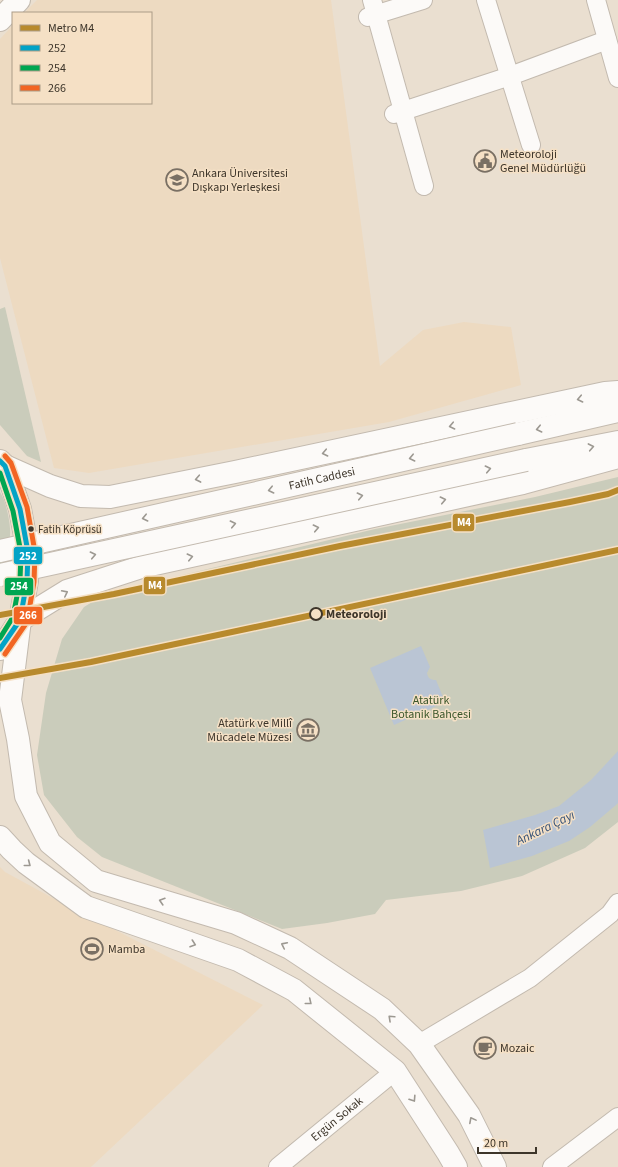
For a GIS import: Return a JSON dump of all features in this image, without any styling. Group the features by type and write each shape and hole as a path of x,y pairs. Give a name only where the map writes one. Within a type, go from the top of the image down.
{"main road":[{"path":"0,20 19,0"},
{"path":"2,464 50,486 81,496 110,496 250,469 605,393 618,392"},
{"name":"Fatih Caddesi","path":"0,551 618,411"},
{"path":"0,575 526,460 618,442"},
{"path":"0,649 20,620 67,591 141,567 524,484 618,457"},
{"path":"2,464 20,509 28,552 27,582 20,620 10,700 18,738 26,796 50,843 96,881 236,923 290,948 382,1009 419,1044 469,1115 495,1167"},
{"path":"4,848 86,907 238,960 294,990 395,1070 456,1167"}],"street":[{"path":"423,0 372,10 399,113 424,186"},
{"path":"486,0 531,145"},
{"path":"596,0 618,78"},
{"path":"399,113 510,76 607,40"},
{"path":"419,1044 530,978 610,914 618,903"},
{"name":"Ergün Sokak","path":"278,1167 395,1070"},
{"path":"552,1167 618,1117"}],"shaded area":[{"name":"Ankara Üniversitesi Dışkapı Yerleşkesi","path":"37,0 331,0 380,366 423,330 464,322 511,327 521,385 389,422 89,473 54,468 0,258 0,39 12,26 12,104 152,104 152,12 25,12"},
{"path":"0,867 5,872 60,902 263,1005 91,1167 0,1167"}],"green space":[{"path":"5,307 41,462 27,456 0,425 0,309"},
{"name":"Atatürk Botanik Bahçesi","path":"618,477 618,822 585,848 522,876 461,891 386,900 375,914 327,923 282,929 102,857 77,837 44,795 37,755 46,693 62,639 84,607 107,593 375,529 535,497"},
{"path":"0,492 9,519 10,539 0,575"}],"water":[{"path":"421,646 430,667 427,673 428,676 431,679 436,680 445,702 394,725 370,668"},
{"name":"Ankara Çayı","path":"618,751 618,803 616,805 590,827 569,841 532,856 490,868 483,830 535,815 559,806 591,780"}],"metro line":[{"name":"M4","path":"0,615 114,594 340,546 570,502 608,494 618,490"},
{"name":"M4","path":"0,678 91,662 618,550"}],"transit line":[{"name":"266","path":"5,456 11,463 27,507 35,552 34,582 27,622 5,654"},
{"name":"252","path":"0,461 5,466 20,509 28,552 27,581 20,620 0,649"},
{"name":"254","path":"0,473 13,511 21,553 20,580 13,617 0,638"}],"place":[{"name":"Meteoroloji Genel Müdürlüğü","path":"485,161"},
{"name":"Ankara Üniversitesi Dışkapı Yerleşkesi","path":"177,180"},
{"name":"Fatih Köprüsü","path":"31,529"},
{"name":"Meteoroloji","path":"316,614"},
{"name":"Atatürk ve Millî Mücadele Müzesi","path":"308,730"},
{"name":"Mamba","path":"92,949"},
{"name":"Mozaic","path":"485,1048"}]}
